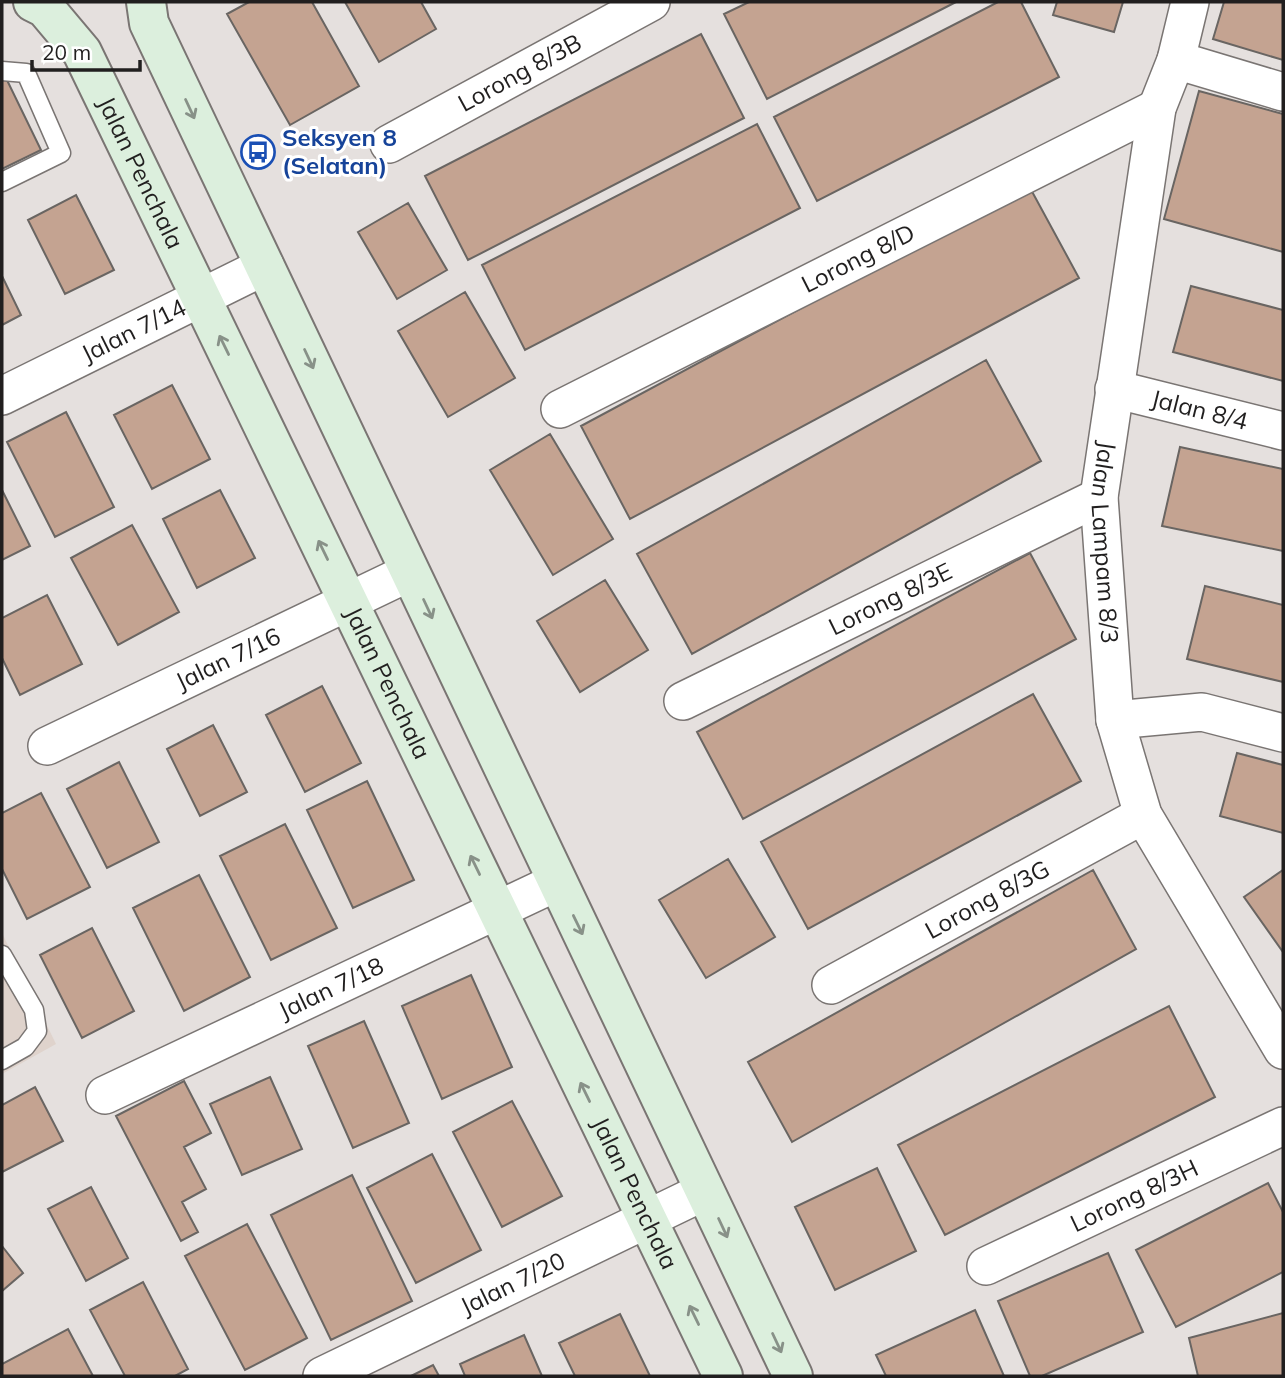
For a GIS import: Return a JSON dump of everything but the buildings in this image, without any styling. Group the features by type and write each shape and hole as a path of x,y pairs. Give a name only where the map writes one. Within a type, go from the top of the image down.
{"main road":[{"name":"Jalan Penchala","path":"33,2 45,8 82,52 723,1376"},
{"path":"146,2 149,23 793,1376"}],"street":[{"name":"Lorong 8/3B","path":"389,144 652,2"},
{"name":"Jalan Lampam 8/3","path":"1191,2 1176,60 1157,108 1099,498 1115,720 1143,814 1283,1050"},
{"path":"1176,60 1283,92"},
{"name":"Lorong 8/D","path":"560,409 1157,108"},
{"name":"Jalan 7/14","path":"2,396 265,267"},
{"name":"Jalan 8/4","path":"1114,389 1283,430"},
{"name":"Lorong 8/3E","path":"683,701 1099,498"},
{"name":"Jalan 7/16","path":"47,746 410,572"},
{"path":"1115,720 1202,712 1283,733"},
{"name":"Lorong 8/3G","path":"831,985 1143,814"},
{"name":"Jalan 7/18","path":"105,1095 557,882"},
{"name":"Lorong 8/3H","path":"986,1266 1283,1126"},
{"name":"Jalan 7/20","path":"322,1376 705,1191"}],"lane":[{"path":"2,71 26,73 61,153 2,182"},
{"path":"2,955 34,1010 37,1031 25,1047 2,1060"}],"shaded area":[{"path":"2,933 56,1044 2,1074"}],"place":[{"name":"Seksyen 8 (Selatan)","path":"258,152"}]}
